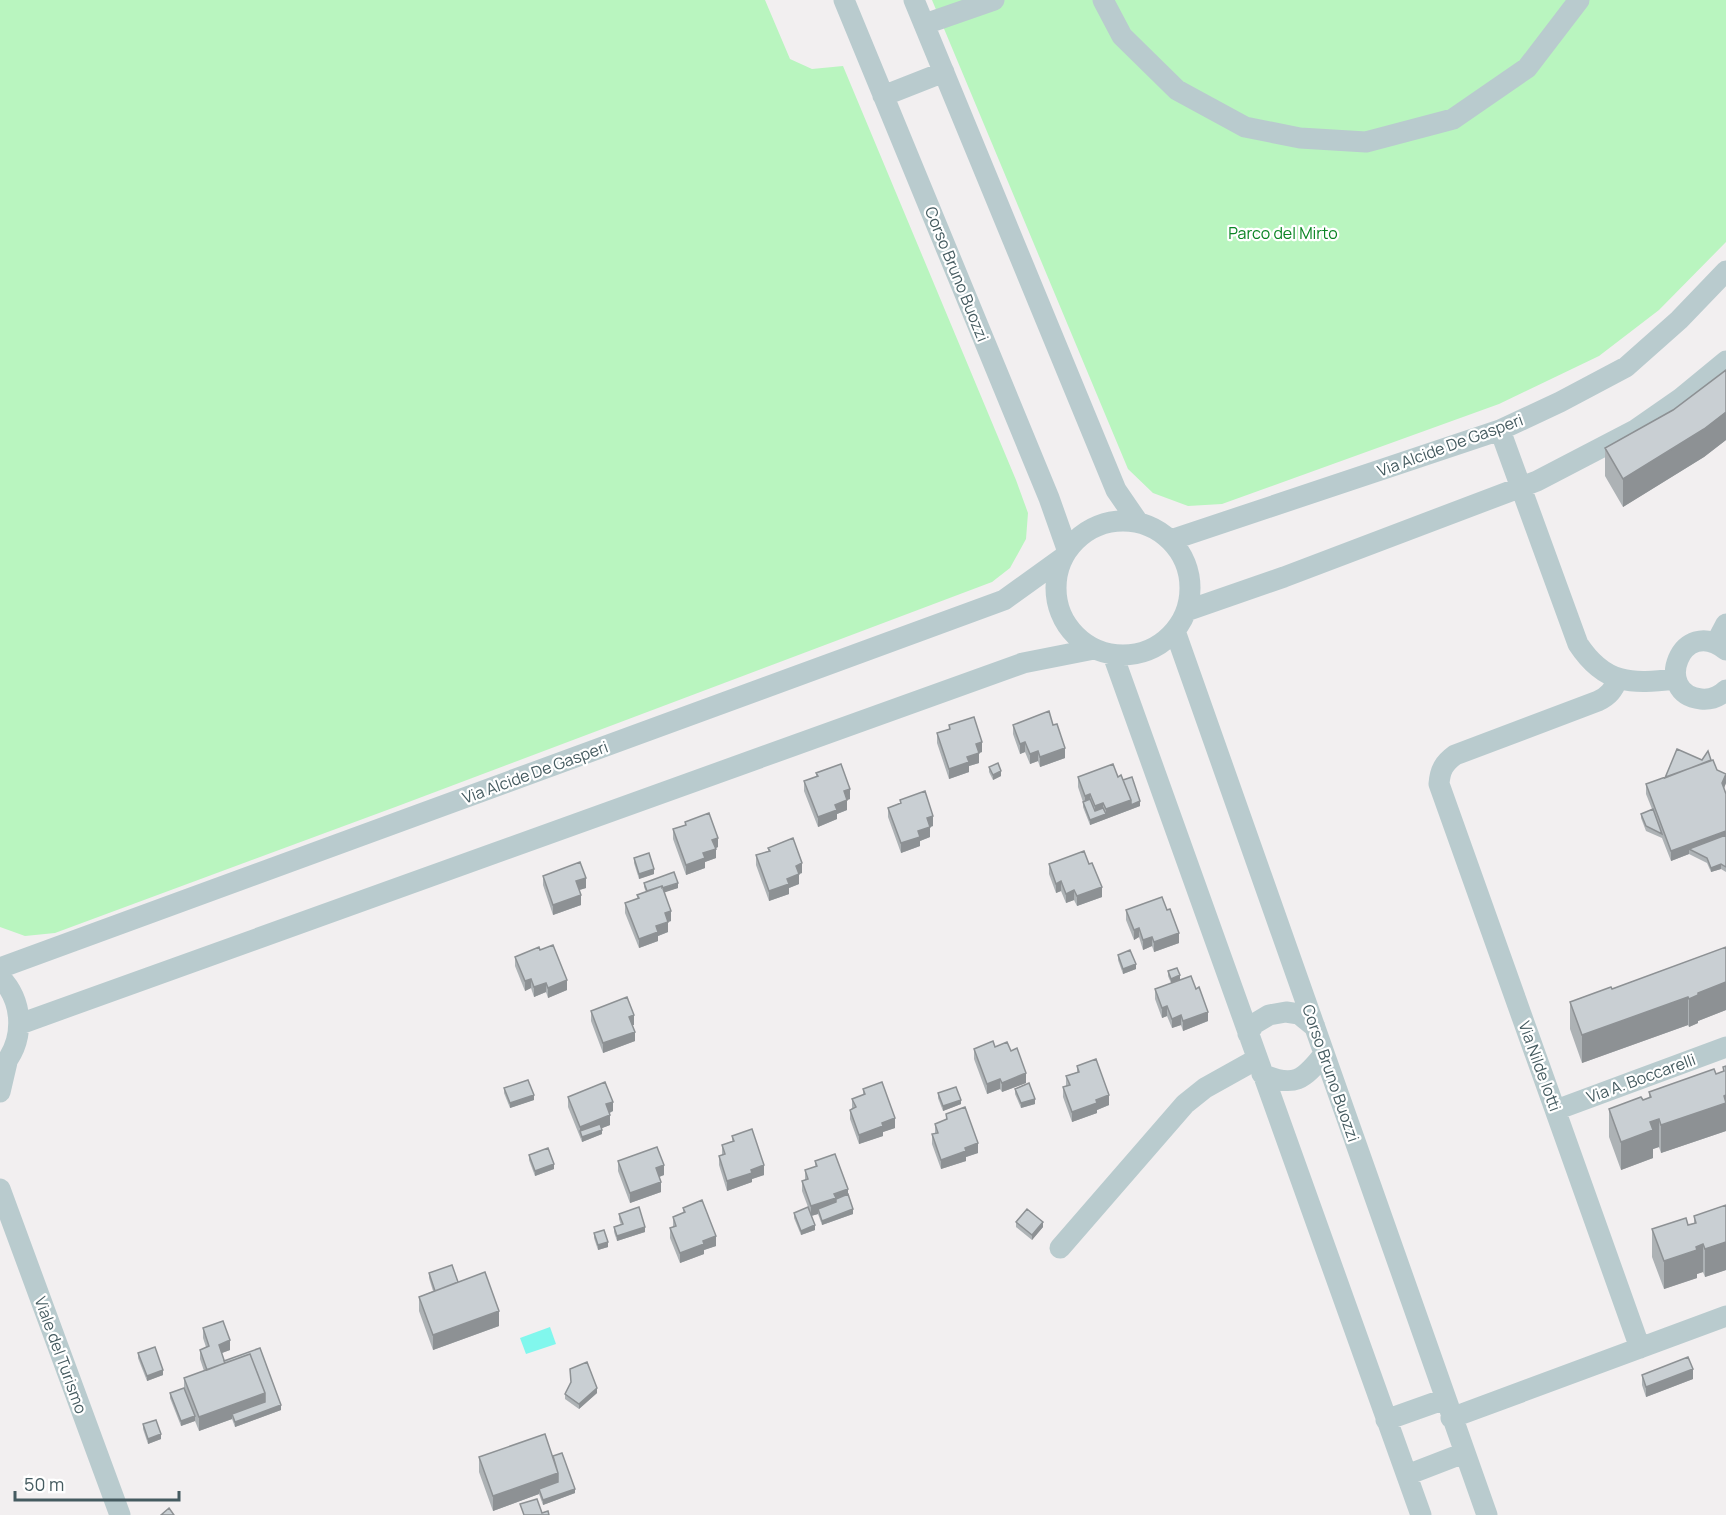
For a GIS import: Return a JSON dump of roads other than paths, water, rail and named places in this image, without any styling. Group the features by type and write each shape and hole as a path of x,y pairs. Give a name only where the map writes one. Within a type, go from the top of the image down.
{"street":[{"name":"Corso Bruno Buozzi","path":"844,0 1045,488 1064,554"},
{"path":"914,0 1116,490 1138,522"},
{"path":"925,24 994,0"},
{"path":"1103,0 1122,36 1177,90 1245,127 1300,138 1366,142 1453,119 1527,68 1579,0"},
{"path":"883,96 944,72"},
{"name":"Via Alcide De Gasperi","path":"1171,540 1500,430 1560,402 1626,368 1679,320 1726,271"},
{"path":"1186,611 1284,577 1537,481 1635,430 1726,361"},
{"path":"1500,430 1578,644 1588,658 1602,670 1618,679 1634,682 1676,679"},
{"path":"20,1024 1023,663 1103,652 1136,654 1158,646 1175,631 1186,611 1190,592 1189,573 1182,555 1171,540 1156,528 1138,522 1118,520 1098,525 1081,534 1064,554 1055,580 1056,601 1063,621 1076,638 1103,652 1248,1034 1421,1515"},
{"name":"Via Alcide De Gasperi","path":"0,968 1004,600 1064,554"},
{"path":"1726,624 1721,647 1698,641 1689,645 1682,651 1675,669 1680,687 1695,699 1715,698 1726,690"},
{"name":"Corso Bruno Buozzi","path":"1175,631 1487,1515"},
{"name":"Via Nilde Iotti","path":"1618,679 1613,691 1598,701 1455,755 1445,762 1440,773 1439,784 1640,1348"},
{"path":"0,977 8,985 16,1004 20,1024 16,1044 3,1065 0,1092"},
{"path":"1248,1034 1254,1024 1269,1015 1286,1012 1299,1014 1315,1027"},
{"name":"Via A. Boccarelli","path":"1556,1110 1726,1047"},
{"path":"1259,1066 1273,1079 1291,1082 1309,1073 1324,1054"},
{"path":"1060,1248 1185,1104 1205,1088 1259,1066"},
{"name":"Viale del Turismo","path":"0,1173 1,1192 120,1515"},
{"path":"1386,1420 1448,1408 1640,1348 1726,1316"},
{"path":"1407,1476 1464,1453"}],"water":[{"path":"550,1327 556,1344 526,1354 520,1338"}],"park label":[{"name":"Parco del Mirto","path":"1283,233"}]}
